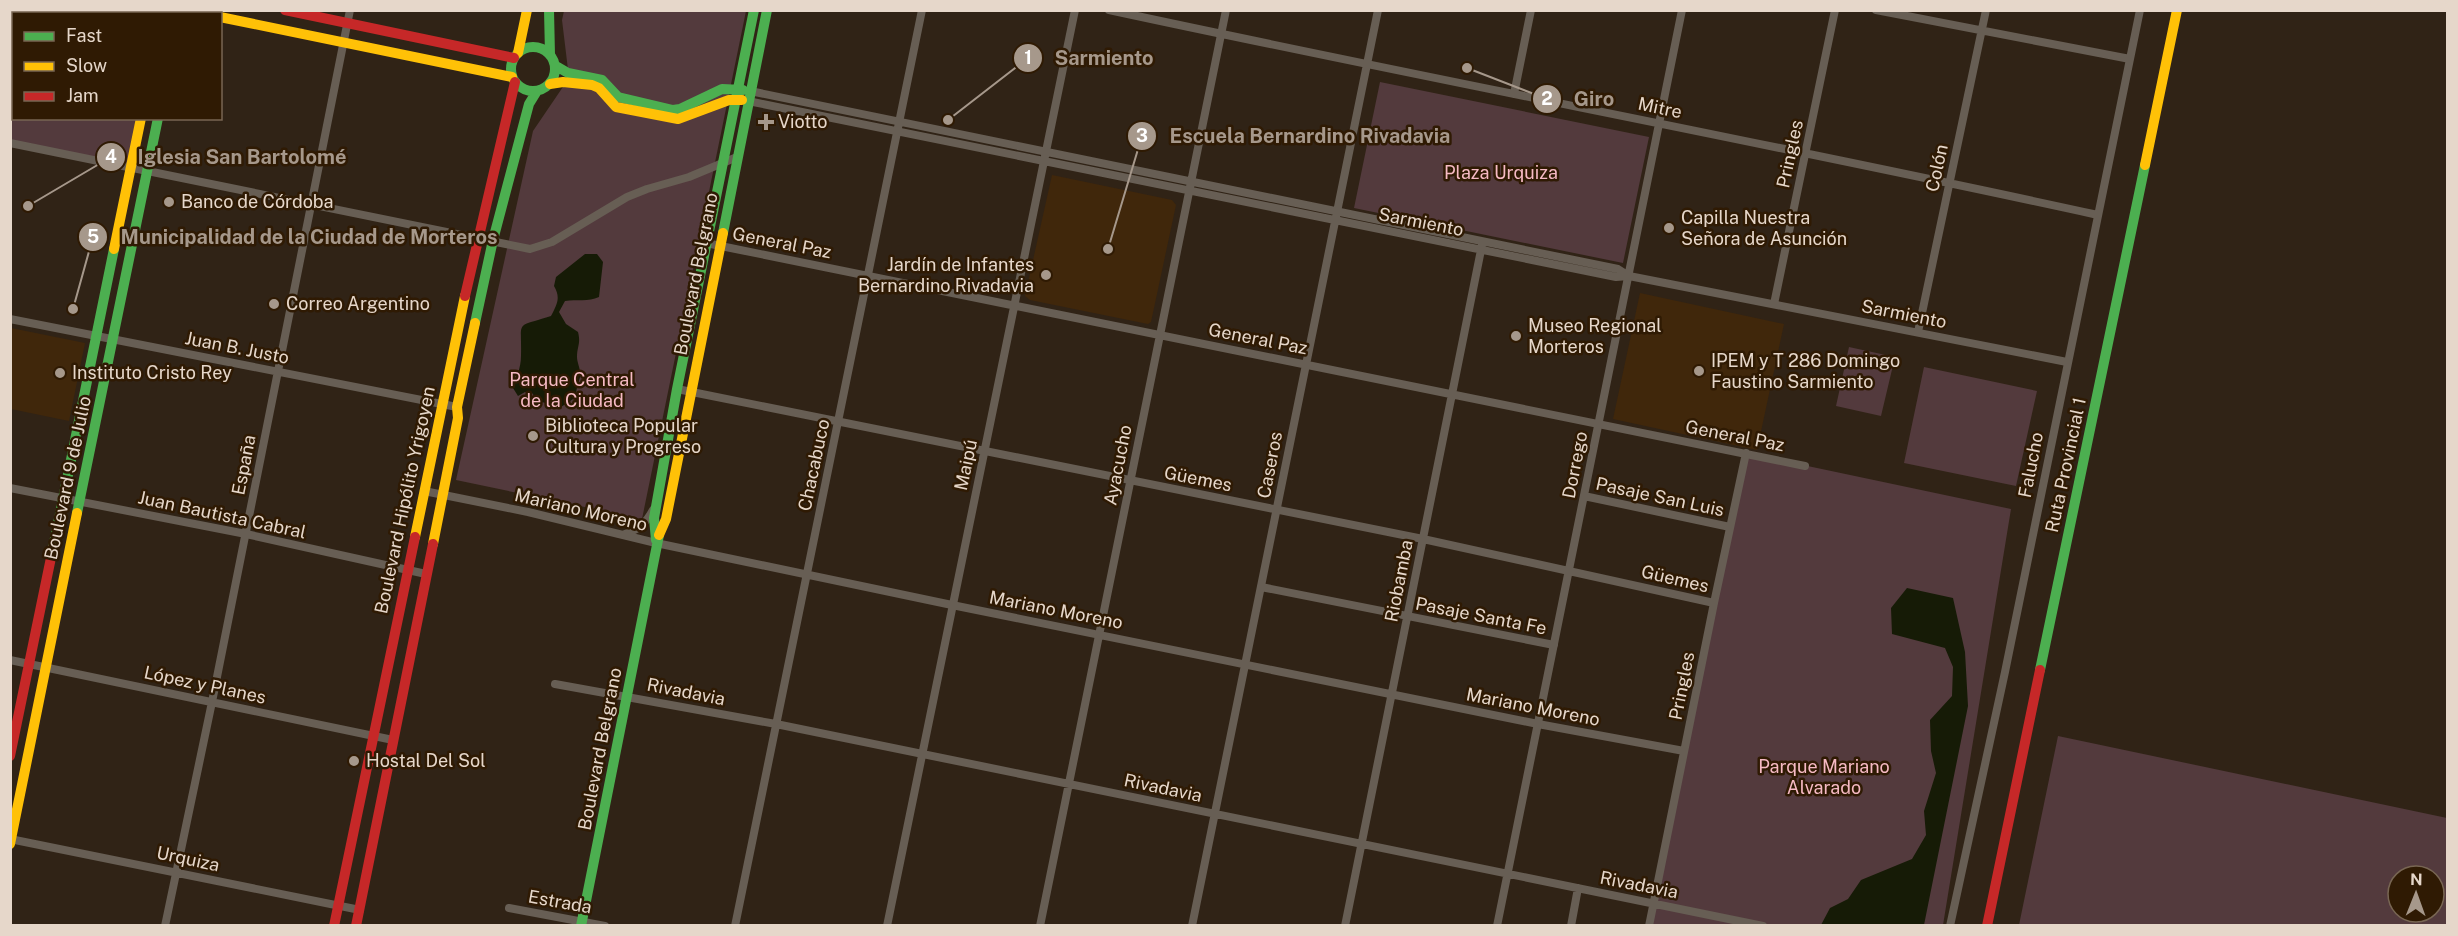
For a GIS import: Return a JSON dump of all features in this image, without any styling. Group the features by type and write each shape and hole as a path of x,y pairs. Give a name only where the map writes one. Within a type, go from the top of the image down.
{"street":[{"path":"285,10 516,55 531,47 545,50 556,66 568,73 602,80 618,97 646,108"},
{"name":"España","path":"165,926 350,10"},
{"path":"527,10 511,71 514,80 525,90 537,91 550,84 563,82 592,85 599,88 616,107 673,110 680,109 722,89 749,96"},
{"path":"549,10 550,55"},
{"name":"Boulevard Belgrano","path":"656,543 654,518 677,389 754,10"},
{"name":"Boulevard Belgrano","path":"582,923 656,543 666,519 767,10"},
{"name":"Chacabuco","path":"735,926 900,127 922,10"},
{"name":"Maipú","path":"887,926 1075,10"},
{"name":"Mitre","path":"1109,10 1805,155 1950,182 2098,215"},
{"name":"Ayacucho","path":"1041,926 1226,10"},
{"name":"Caseros","path":"1192,926 1378,10"},
{"path":"1514,94 1531,10"},
{"name":"Dorrego","path":"1497,926 1683,10"},
{"name":"Pringles","path":"1774,304 1835,10"},
{"path":"1876,10 2130,59"},
{"name":"Colón","path":"1918,332 1986,10"},
{"name":"Falucho","path":"1950,926 2140,10"},
{"name":"Ruta Provincial 1","path":"1987,926 2177,10"},
{"path":"222,17 514,80"},
{"path":"550,84 556,66"},
{"name":"Boulevard Hipólito Yrigoyen","path":"334,926 477,237 514,80"},
{"name":"Boulevard Hipólito Yrigoyen","path":"356,926 458,418 457,408 493,240 530,104 537,91"},
{"name":"Sarmiento","path":"749,96 1482,246 1616,277 1629,276 2067,362"},
{"name":"Boulevard 9 de Julio","path":"10,756 141,120"},
{"name":"Boulevard 9 de Julio","path":"11,841 158,120"},
{"path":"10,143 530,249 552,242 627,197 689,177 737,157"},
{"name":"General Paz","path":"706,243 1805,466"},
{"name":"Riobamba","path":"1345,926 1482,246"},
{"name":"Juan B. Justo","path":"10,319 457,408"},
{"name":"Güemes","path":"677,389 1423,539 1714,603"},
{"name":"Pringles","path":"1649,926 1746,453"},
{"name":"Juan Bautista Cabral","path":"10,488 246,534 426,574"},
{"name":"Mariano Moreno","path":"424,491 656,543 952,605 1538,724 1684,751"},
{"name":"Pasaje San Luis","path":"1584,496 1730,527"},
{"path":"624,535 646,523 656,506"},
{"name":"Pasaje Santa Fe","path":"1261,587 1554,645"},
{"name":"López y Planes","path":"10,660 393,740"},
{"name":"Rivadavia","path":"555,684 776,724 1763,926"},
{"name":"Urquiza","path":"11,841 360,910"},
{"path":"1571,926 1578,888"},
{"name":"Estrada","path":"509,908 605,926"}],"shaded area":[{"path":"1052,175 1172,200 1176,205 1151,322 1148,324 1030,300 1025,296"},
{"path":"585,254 597,254 603,262 599,297 565,301 559,312 566,324 578,332 579,336 577,357 580,377 576,397 561,407 538,401 532,393 525,392 518,396 513,388 520,365 522,327 551,316 557,301 554,286 556,277"},
{"name":"IPEM y T 286 Domingo Faustino Sarmiento","path":"1640,293 1784,324 1757,450 1613,419"},
{"name":"Instituto Cristo Rey","path":"11,328 85,343 69,421 11,409"},
{"path":"1907,588 1953,598 1965,652 1968,706 1924,925 1821,925 1830,908 1848,899 1861,880 1912,859 1926,835 1924,811 1936,773 1931,751 1930,720 1952,696 1953,667 1945,648 1892,634 1891,608"}],"green space":[{"path":"11,11 163,11 12,12 12,120 141,120 131,169 11,143"},
{"name":"Parque Central de la Ciudad","path":"564,11 746,11 642,519 456,480 533,131 569,78 562,20"},
{"name":"Plaza Urquiza","path":"1380,82 1649,137 1623,263 1354,208"},
{"path":"1849,347 1895,357 1881,416 1836,406"},
{"path":"1924,367 2037,391 2016,486 1904,463"},
{"name":"Parque Mariano Alvarado","path":"1746,453 2011,509 1943,925 1650,926"},
{"path":"2058,736 2447,818 2447,925 2019,925"}],"traffic: fast":[{"path":"549,10 550,55"},
{"path":"656,540 654,518 677,389 754,10"},
{"path":"723,233 767,10"},
{"path":"533,47 549,53 555,69 549,85 533,91 517,85 511,69 517,53 533,47"},
{"path":"556,66 568,73 602,80 618,97 673,110 680,109 722,89 743,90"},
{"path":"475,323 493,240 529,104 537,91"},
{"path":"77,513 158,120"},
{"path":"2040,670 2145,165"},
{"path":"53,548 114,249"},
{"path":"581,926 659,535"}],"traffic: slow":[{"path":"189,10 196,12"},
{"path":"518,53 527,10"},
{"path":"2145,165 2177,10"},
{"path":"222,17 512,77"},
{"path":"550,84 563,82 592,85 599,88 616,107 678,119 729,100 742,100"},
{"path":"114,249 141,120"},
{"path":"659,535 666,519 723,233"},
{"path":"415,537 465,296"},
{"path":"433,544 458,418 457,407 475,323"},
{"path":"10,844 77,513"}],"traffic: jam":[{"path":"285,10 514,58"},
{"path":"465,296 515,82"},
{"path":"334,926 415,537"},
{"path":"356,926 433,544"},
{"path":"10,756 53,548"},
{"path":"1987,926 2040,670"}],"place":[{"name":"Giro","path":"1467,68"},
{"name":"Sarmiento","path":"948,120"},
{"name":"Viotto","path":"766,122"},
{"name":"Banco de Córdoba","path":"169,202"},
{"name":"Iglesia San Bartolomé","path":"28,206"},
{"name":"Capilla Nuestra Señora de Asunción","path":"1669,228"},
{"name":"Escuela Bernardino Rivadavia","path":"1108,249"},
{"name":"Jardín de Infantes Bernardino Rivadavia","path":"1046,275"},
{"name":"Correo Argentino","path":"274,304"},
{"name":"Municipalidad de la Ciudad de Morteros","path":"73,309"},
{"name":"Museo Regional Morteros","path":"1516,336"},
{"name":"IPEM y T 286 Domingo Faustino Sarmiento","path":"1699,371"},
{"name":"Instituto Cristo Rey","path":"60,373"},
{"name":"Biblioteca Popular Cultura y Progreso","path":"533,436"},
{"name":"Hostal Del Sol","path":"354,761"}]}
